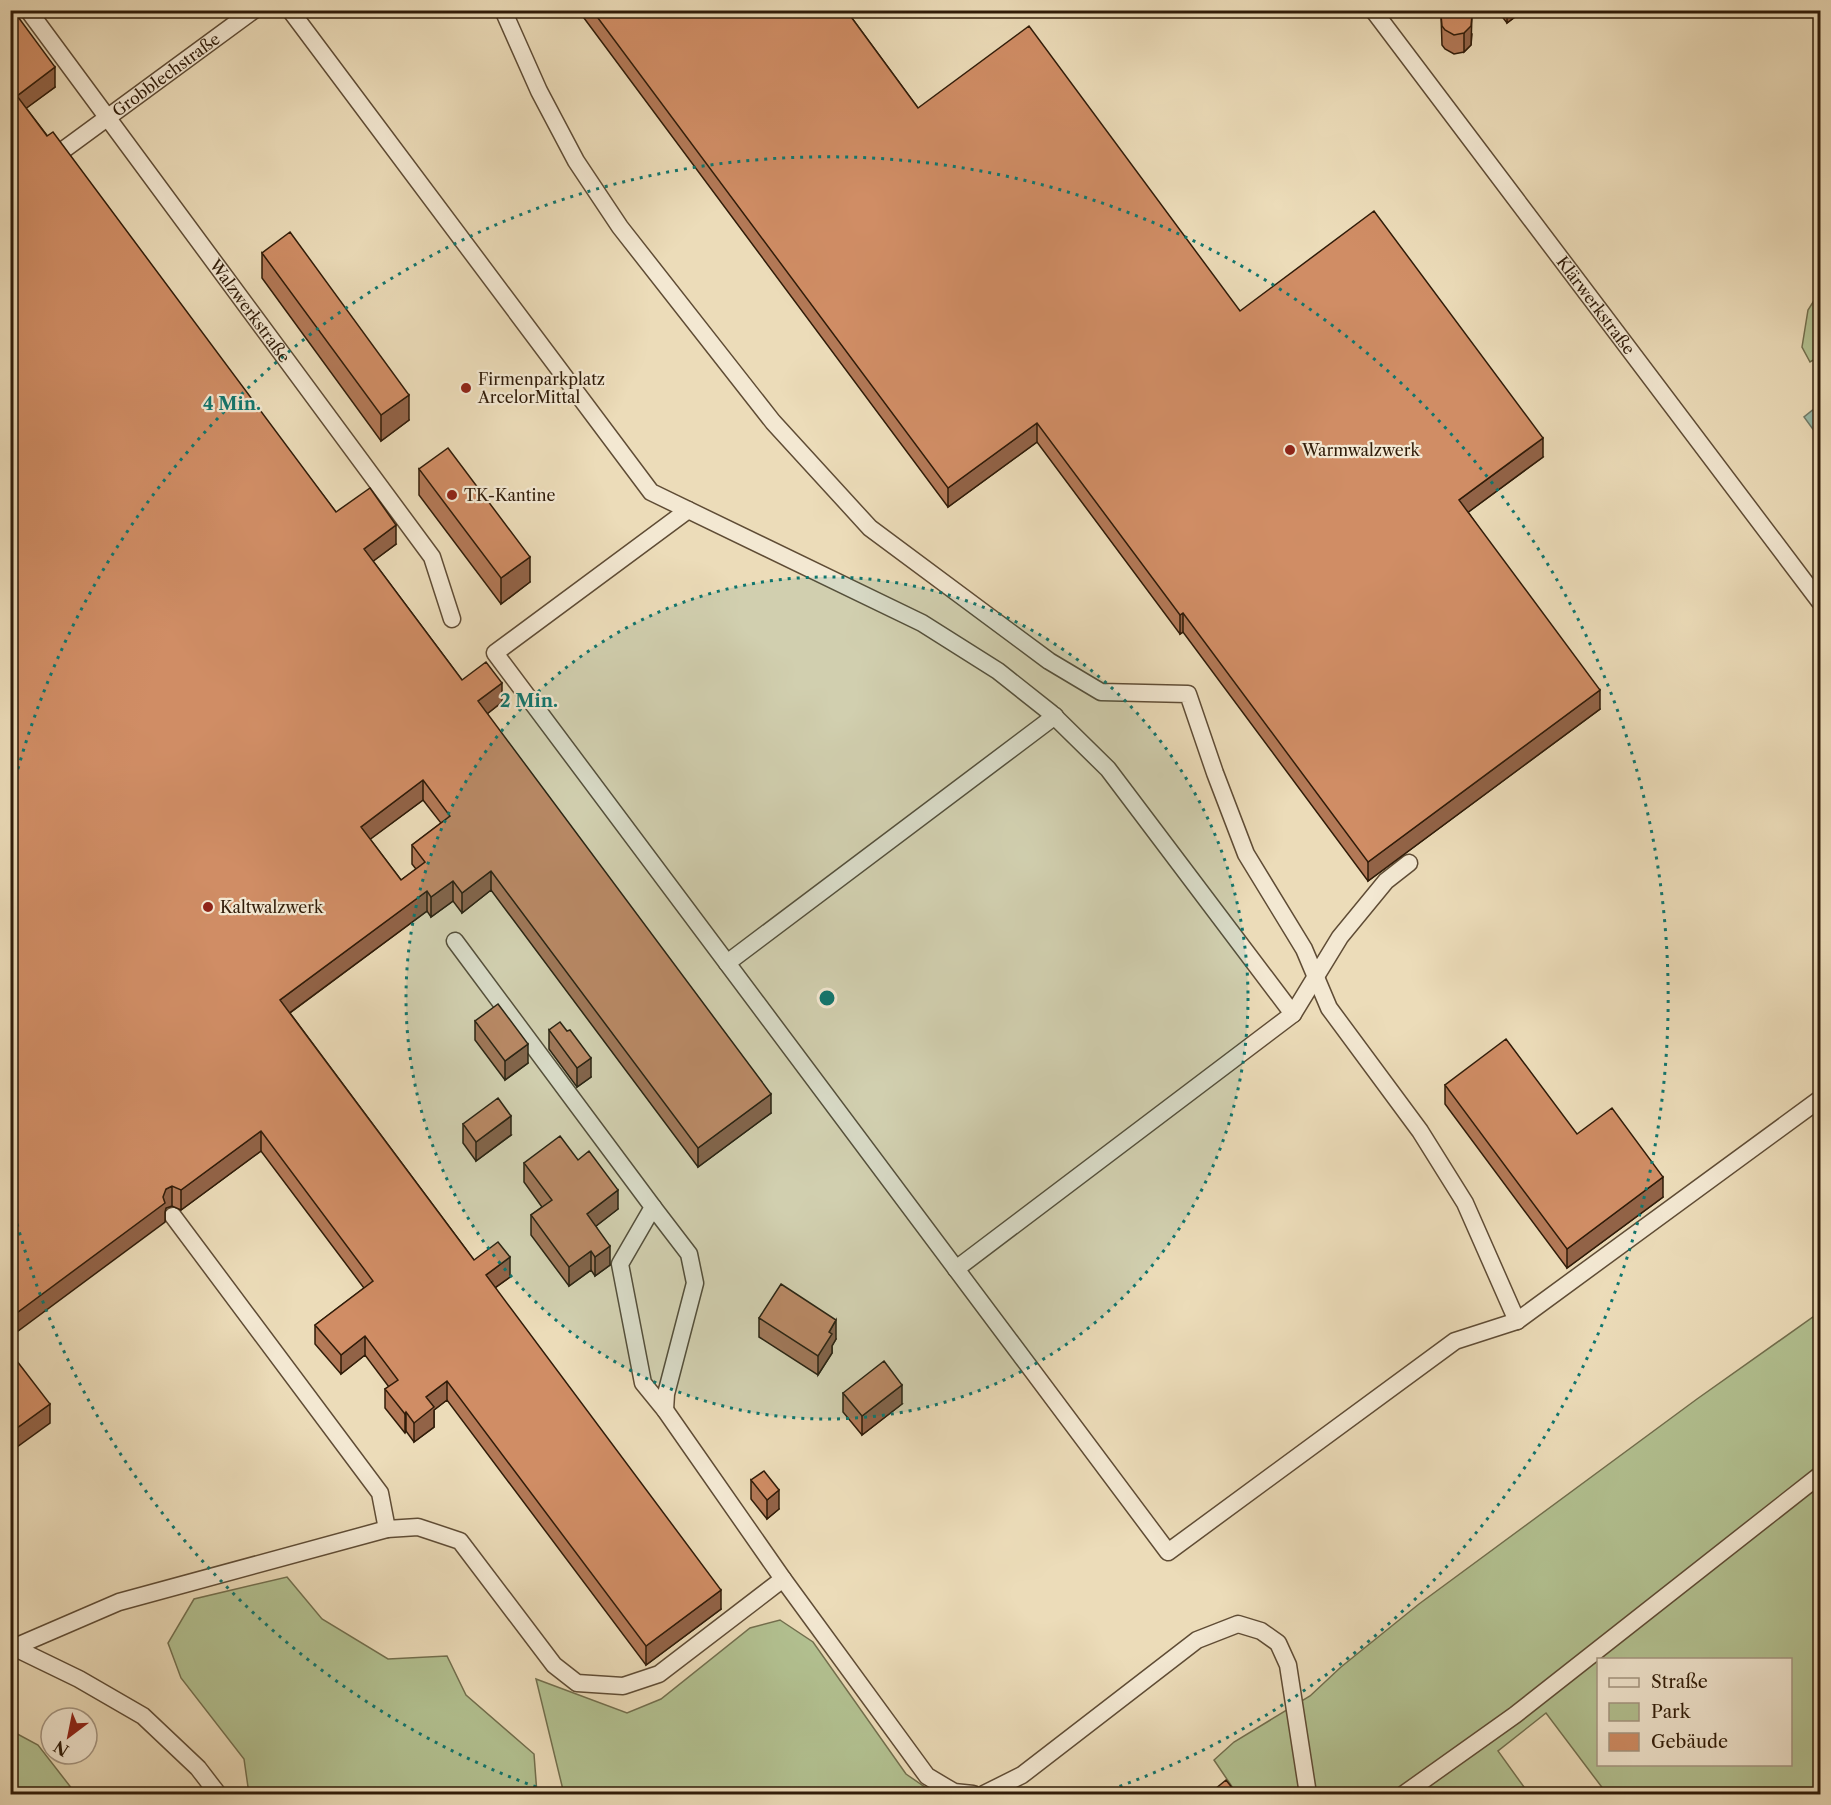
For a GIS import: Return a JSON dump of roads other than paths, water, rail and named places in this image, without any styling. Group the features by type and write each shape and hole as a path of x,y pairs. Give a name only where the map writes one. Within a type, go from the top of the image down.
{"street":[{"name":"Walzwerkstraße","path":"28,10 432,557 452,620"},
{"name":"Grobblechstraße","path":"66,148 254,10"},
{"path":"290,10 651,492 922,623 998,671 1055,716 1108,769 1293,1014"},
{"path":"503,10 539,91 576,161 620,226 773,422 870,528 1049,661 1101,692 1188,694 1246,854 1304,950 1329,1008 1420,1131 1465,1203 1517,1321"},
{"name":"Klärwerkstraße","path":"1373,10 1821,602"},
{"path":"688,510 495,653 1168,1552 1455,1341 1517,1321 1821,1099"},
{"path":"728,963 1055,716"},
{"path":"956,1269 1293,1014 1340,938 1386,881 1409,863"},
{"path":"455,941 690,1254 695,1283 666,1394 665,1410"},
{"path":"653,1207 620,1264 643,1383 665,1410 783,1579 927,1776 954,1792 973,1794"},
{"path":"174,1216 380,1493 387,1529"},
{"path":"1404,1794 1515,1715 1821,1475"},
{"path":"12,1648 119,1602 387,1529 417,1527 460,1541 554,1665 577,1683 623,1686 659,1674 783,1579"},
{"path":"984,1794 1022,1775 1197,1640 1238,1624 1261,1631 1278,1643 1288,1665 1308,1794"},
{"path":"12,1648 79,1679 143,1716 198,1768 218,1794"}],"place":[{"name":"Firmenparkplatz ArcelorMittal","path":"466,388"},
{"name":"Warmwalzwerk","path":"1290,450"},
{"name":"TK-Kantine","path":"452,495"},
{"name":"Kaltwalzwerk","path":"208,907"}]}
